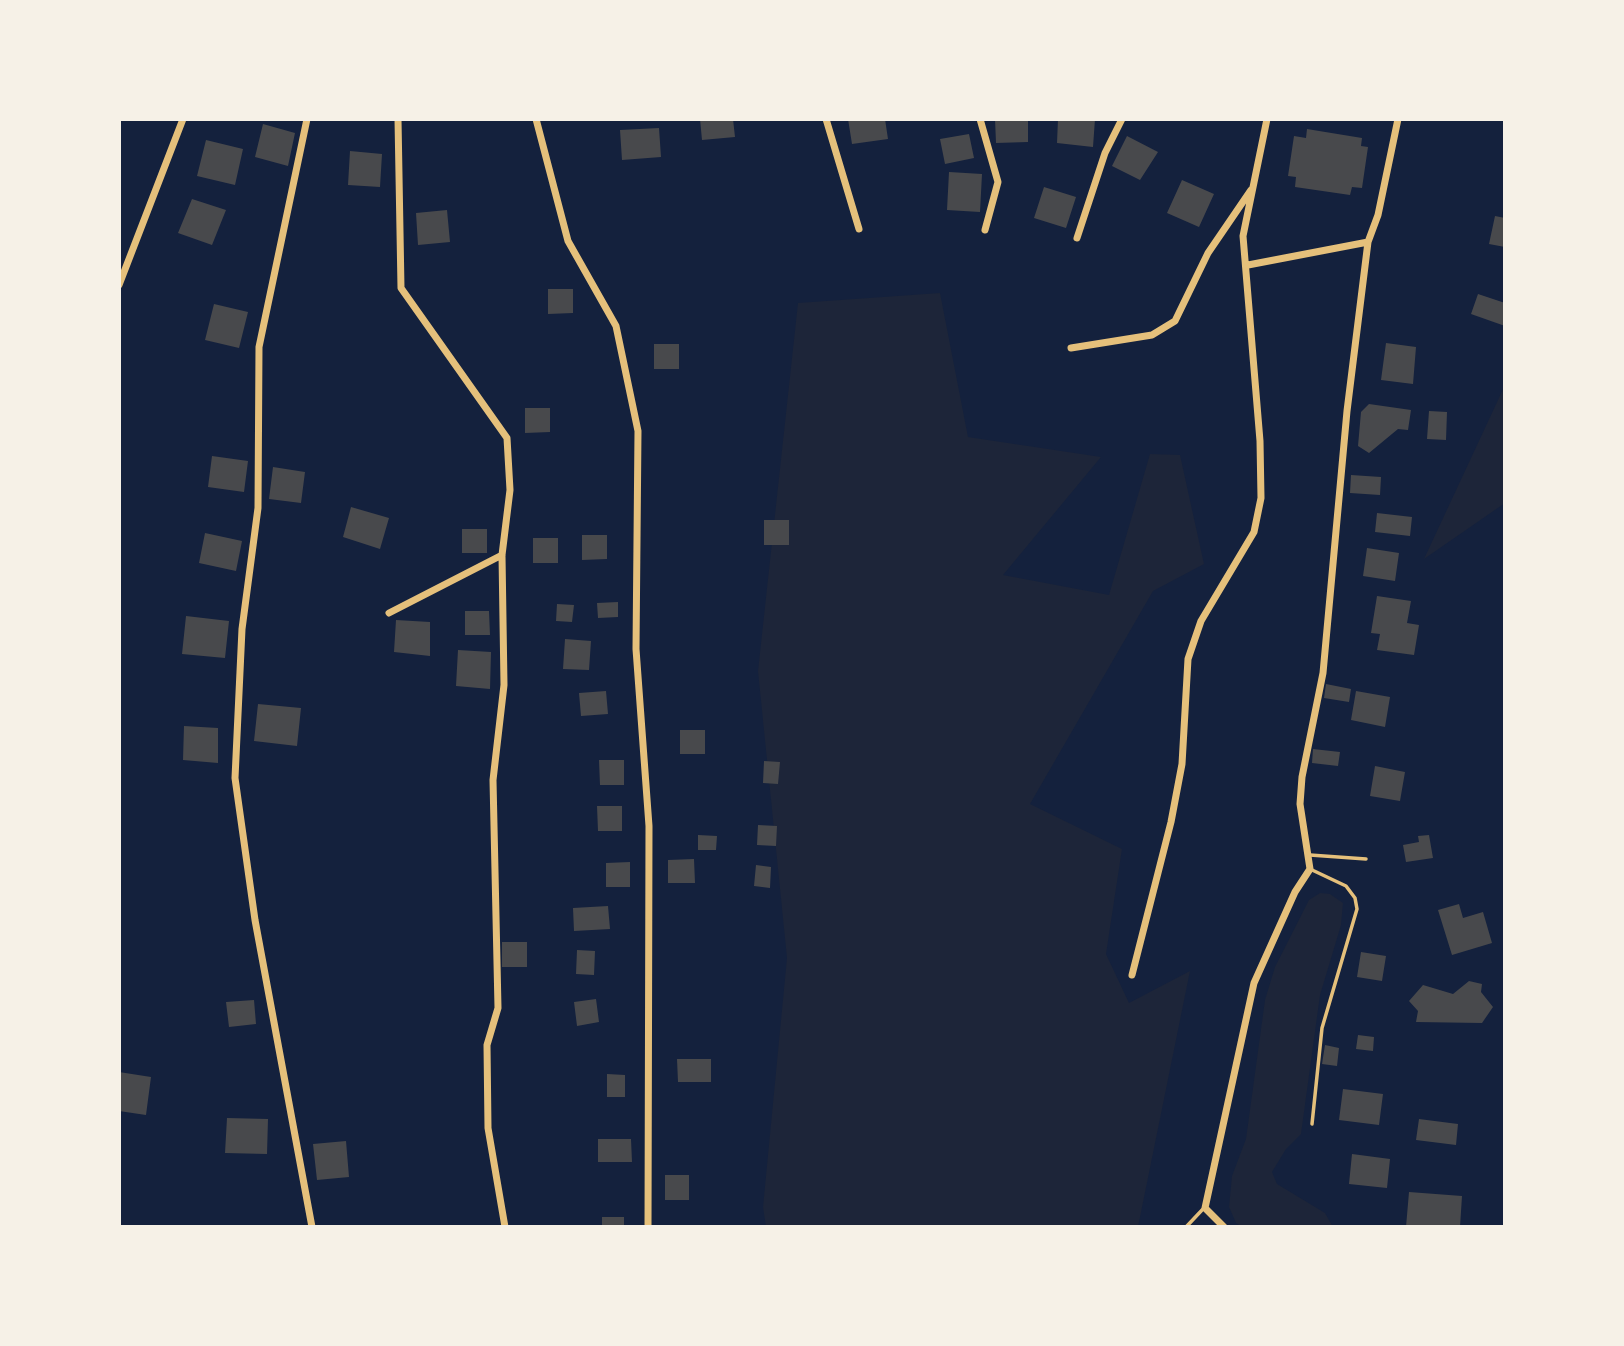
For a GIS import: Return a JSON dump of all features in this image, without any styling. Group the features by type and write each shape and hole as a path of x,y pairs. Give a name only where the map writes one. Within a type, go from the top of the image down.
{"street":[{"path":"119,285 183,119"},
{"path":"307,119 259,347 258,509 242,629 235,778 256,920 312,1227"},
{"path":"397,119 401,289 507,438 510,489 502,555 504,685 493,780 498,1008 487,1045 488,1128 505,1227"},
{"path":"536,119 568,241 616,326 638,431 636,649 649,826 648,1227"},
{"path":"826,119 859,229"},
{"path":"979,119 998,182 985,230"},
{"path":"1077,238 1105,153 1122,119"},
{"path":"1132,975 1171,822 1182,764 1188,659 1201,621 1254,532 1261,498 1248,265 1244,236 1267,119"},
{"path":"1224,1227 1205,1208 1254,983 1295,892 1310,869 1310,855 1303,828 1301,776 1323,673 1347,411 1368,242 1378,215 1398,119"},
{"path":"1072,348 1152,335 1175,321 1208,253 1254,186"},
{"path":"1248,265 1368,242"},
{"path":"389,613 502,555"}],"lane":[{"path":"1310,855 1366,859"},
{"path":"1310,869 1346,886 1355,898 1357,909 1322,1028 1311,1124"},
{"path":"1186,1227 1205,1208"}],"shaded area":[{"path":"940,293 968,437 1101,457 1003,575 1109,595 1150,454 1180,455 1204,564 1153,591 1030,804 1122,849 1106,954 1129,1003 1190,971 1138,1227 766,1227 763,1207 787,958 758,671 798,303"},
{"path":"1505,385 1505,503 1424,559"},
{"path":"1320,893 1330,894 1343,903 1341,925 1320,995 1301,1134 1286,1149 1272,1172 1277,1184 1325,1213 1333,1227 1242,1227 1236,1223 1229,1207 1232,1176 1246,1139 1265,1000 1275,967 1309,900"}],"building":[{"path":"700,119 733,119 735,137 702,140"},
{"path":"848,119 885,119 888,139 852,144"},
{"path":"995,119 1028,119 1028,142 996,143"},
{"path":"1058,119 1095,119 1093,147 1057,143"},
{"path":"263,124 295,133 288,166 255,157"},
{"path":"659,128 661,157 622,160 620,130"},
{"path":"1307,129 1362,138 1361,146 1368,147 1362,188 1352,187 1350,195 1295,187 1296,177 1288,176 1294,136 1306,138"},
{"path":"969,134 974,158 945,164 940,139"},
{"path":"1127,136 1158,152 1140,180 1112,166"},
{"path":"206,140 243,149 235,185 197,176"},
{"path":"350,151 382,154 380,187 348,185"},
{"path":"949,172 982,174 980,212 947,210"},
{"path":"1182,180 1214,194 1199,227 1167,213"},
{"path":"1044,187 1076,197 1066,228 1034,218"},
{"path":"192,199 226,210 212,245 178,233"},
{"path":"447,210 450,242 418,245 416,213"},
{"path":"1495,216 1505,218 1505,247 1489,244"},
{"path":"548,289 573,289 573,313 548,314"},
{"path":"1478,294 1505,303 1505,326 1471,314"},
{"path":"214,304 248,312 239,348 205,340"},
{"path":"1386,343 1416,347 1413,384 1381,380"},
{"path":"654,344 679,344 679,369 654,369"},
{"path":"1369,404 1411,410 1408,430 1398,429 1369,453 1358,446 1361,412"},
{"path":"525,408 550,408 550,432 525,433"},
{"path":"1429,411 1447,412 1446,440 1427,439"},
{"path":"212,456 248,461 244,492 208,487"},
{"path":"273,467 305,472 301,503 269,499"},
{"path":"1351,475 1381,477 1380,495 1350,493"},
{"path":"351,507 389,518 380,549 343,537"},
{"path":"1377,513 1412,517 1410,536 1375,532"},
{"path":"764,520 789,520 789,545 764,545"},
{"path":"462,529 487,529 487,553 462,553"},
{"path":"205,533 242,541 236,571 199,563"},
{"path":"582,535 607,535 607,559 582,560"},
{"path":"533,538 558,538 558,563 533,563"},
{"path":"1367,548 1399,553 1395,581 1363,576"},
{"path":"1377,596 1411,601 1407,623 1419,625 1414,655 1377,650 1380,634 1371,633"},
{"path":"618,602 618,617 598,618 597,603"},
{"path":"557,604 574,605 572,622 556,621"},
{"path":"465,611 489,611 490,635 465,635"},
{"path":"186,616 229,621 225,658 182,654"},
{"path":"396,620 430,622 430,656 394,652"},
{"path":"565,639 591,641 589,670 563,669"},
{"path":"458,650 491,652 490,689 456,686"},
{"path":"1326,684 1351,689 1349,702 1324,698"},
{"path":"606,691 608,714 581,716 579,693"},
{"path":"1356,691 1390,697 1385,727 1351,720"},
{"path":"258,704 301,708 297,746 254,741"},
{"path":"184,726 218,728 218,763 183,760"},
{"path":"680,730 705,730 705,754 680,754"},
{"path":"1313,749 1340,752 1338,766 1312,763"},
{"path":"599,760 624,760 624,785 600,785"},
{"path":"764,761 780,762 778,784 763,783"},
{"path":"1375,766 1405,772 1400,801 1370,796"},
{"path":"597,806 622,806 622,831 598,831"},
{"path":"758,825 777,826 776,846 757,845"},
{"path":"698,835 717,836 716,850 698,850"},
{"path":"1429,835 1433,858 1406,862 1403,845 1419,842 1418,836"},
{"path":"694,859 695,883 668,883 668,860"},
{"path":"630,862 630,887 606,887 606,863"},
{"path":"756,865 771,867 770,888 754,886"},
{"path":"1459,904 1463,918 1483,912 1492,943 1452,955 1438,910"},
{"path":"608,906 610,929 574,931 573,908"},
{"path":"502,942 527,942 527,967 502,967"},
{"path":"577,950 595,951 594,975 576,974"},
{"path":"1361,952 1386,956 1382,981 1357,977"},
{"path":"1469,981 1482,984 1481,992 1493,1007 1482,1023 1416,1022 1418,1011 1409,1001 1423,985 1453,994"},
{"path":"596,999 599,1022 577,1026 574,1002"},
{"path":"254,1000 256,1024 229,1027 226,1002"},
{"path":"1358,1035 1374,1037 1373,1051 1356,1049"},
{"path":"1325,1045 1339,1048 1337,1066 1322,1064"},
{"path":"677,1059 711,1059 711,1082 678,1082"},
{"path":"119,1072 151,1077 146,1115 119,1111"},
{"path":"607,1074 625,1075 625,1097 607,1097"},
{"path":"1343,1089 1383,1094 1379,1125 1339,1120"},
{"path":"227,1118 268,1119 267,1154 225,1153"},
{"path":"1419,1119 1458,1124 1456,1145 1416,1140"},
{"path":"598,1139 631,1139 632,1162 598,1162"},
{"path":"346,1141 349,1177 317,1180 313,1144"},
{"path":"1352,1154 1390,1159 1387,1188 1349,1184"},
{"path":"665,1175 689,1175 689,1200 665,1200"},
{"path":"1409,1192 1462,1196 1460,1227 1406,1227"},
{"path":"602,1217 624,1217 624,1227 602,1227"}]}
